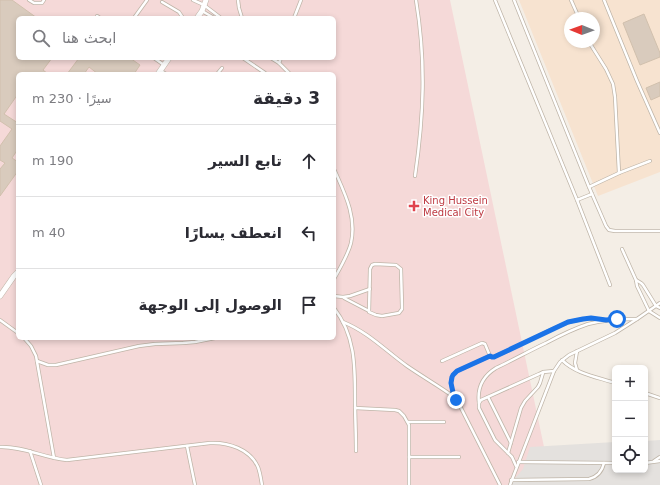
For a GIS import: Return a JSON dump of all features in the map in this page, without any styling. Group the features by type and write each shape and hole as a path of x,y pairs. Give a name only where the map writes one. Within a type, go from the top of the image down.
{"street":[{"path":"198,16 204,5"},
{"path":"159,72 168,60"},
{"path":"0,296 16,274"}],"lane":[{"path":"30,0 34,3 38,3 44,0"},
{"path":"135,16 146,0"},
{"path":"193,0 204,5 218,16"},
{"path":"238,0 241,16"},
{"path":"295,16 301,0"},
{"path":"415,176 422,120 423,80 421,39 416,0"},
{"path":"496,0 610,285"},
{"path":"514,0 604,224 609,230 615,231 660,231"},
{"path":"571,0 576,12"},
{"path":"604,0 660,133"},
{"path":"162,2 181,13 182,16"},
{"path":"204,5 212,16"},
{"path":"593,48 604,64 616,97 619,173"},
{"path":"157,60 164,65"},
{"path":"246,60 264,72"},
{"path":"274,60 288,72"},
{"path":"219,72 222,68"},
{"path":"589,187 650,161"},
{"path":"336,174 349,203 352,218 351,243 336,275"},
{"path":"577,200 592,194"},
{"path":"622,249 649,311 660,318"},
{"path":"343,297 369,312 376,315 382,316 399,313 402,310 402,272 396,265 372,265 370,269 369,312"},
{"path":"636,280 643,285 656,306 660,308"},
{"path":"336,296 343,297 370,289"},
{"path":"510,483 554,371 562,360 576,351 614,333 649,311 660,302"},
{"path":"336,311 349,335 354,356 356,450"},
{"path":"454,397 451,383 453,375 457,371 490,356 494,357 568,322 591,318 606,320 637,319"},
{"path":"0,320 16,332"},
{"path":"517,466 508,453 495,440 479,408 479,393 484,378 492,371 567,332 606,320"},
{"path":"343,322 364,333 407,366 454,397 458,402 500,485"},
{"path":"25,340 33,351 37,361 54,458"},
{"path":"37,361 44,364 56,365 140,346 189,343 205,340"},
{"path":"442,361 482,343 485,344 490,356"},
{"path":"576,351 575,359 577,371"},
{"path":"562,360 577,371 612,382"},
{"path":"479,403 488,397 543,372 554,371"},
{"path":"508,453 522,404 538,387 543,372"},
{"path":"648,394 660,398"},
{"path":"488,397 511,444"},
{"path":"355,408 395,410 402,414 408,422 409,485"},
{"path":"408,422 444,422"},
{"path":"0,447 12,447 54,458 74,460 221,443 237,447 256,462 262,485"},
{"path":"187,446 194,485"},
{"path":"29,451 41,485"},
{"path":"409,457 459,457"},
{"path":"652,462 660,457"},
{"path":"648,463 660,461"},
{"path":"518,462 612,463"},
{"path":"506,485 510,483 589,479 598,475 602,470 604,463"}],"shaded area":[{"name":"King Hussein Medical City","path":"0,0 450,0 552,485 0,485"},
{"path":"519,0 660,0 660,172 598,196"},
{"path":"660,440 660,485 509,485 523,469 530,447 612,442 612,473 648,473 648,441"}],"building":[{"path":"0,0 12,0 34,16 16,16 16,60 50,60 43,70 46,72 16,72 16,97 4,114 16,122 16,152 12,158 16,161 16,174 0,196 0,169 5,163 0,160 0,146 12,129 0,121"},
{"path":"644,14 660,53 660,57 640,65 623,23"},
{"path":"78,60 133,60 140,65 135,72 95,72 89,67 85,72 68,72"},
{"path":"660,82 660,96 651,100 646,88"}],"place":[{"name":"King Hussein Medical City","path":"414,206"}],"route":[{"path":"456,400 454,397 451,380 457,371 490,356 494,357 568,322 591,318 606,320 617,319"}]}
